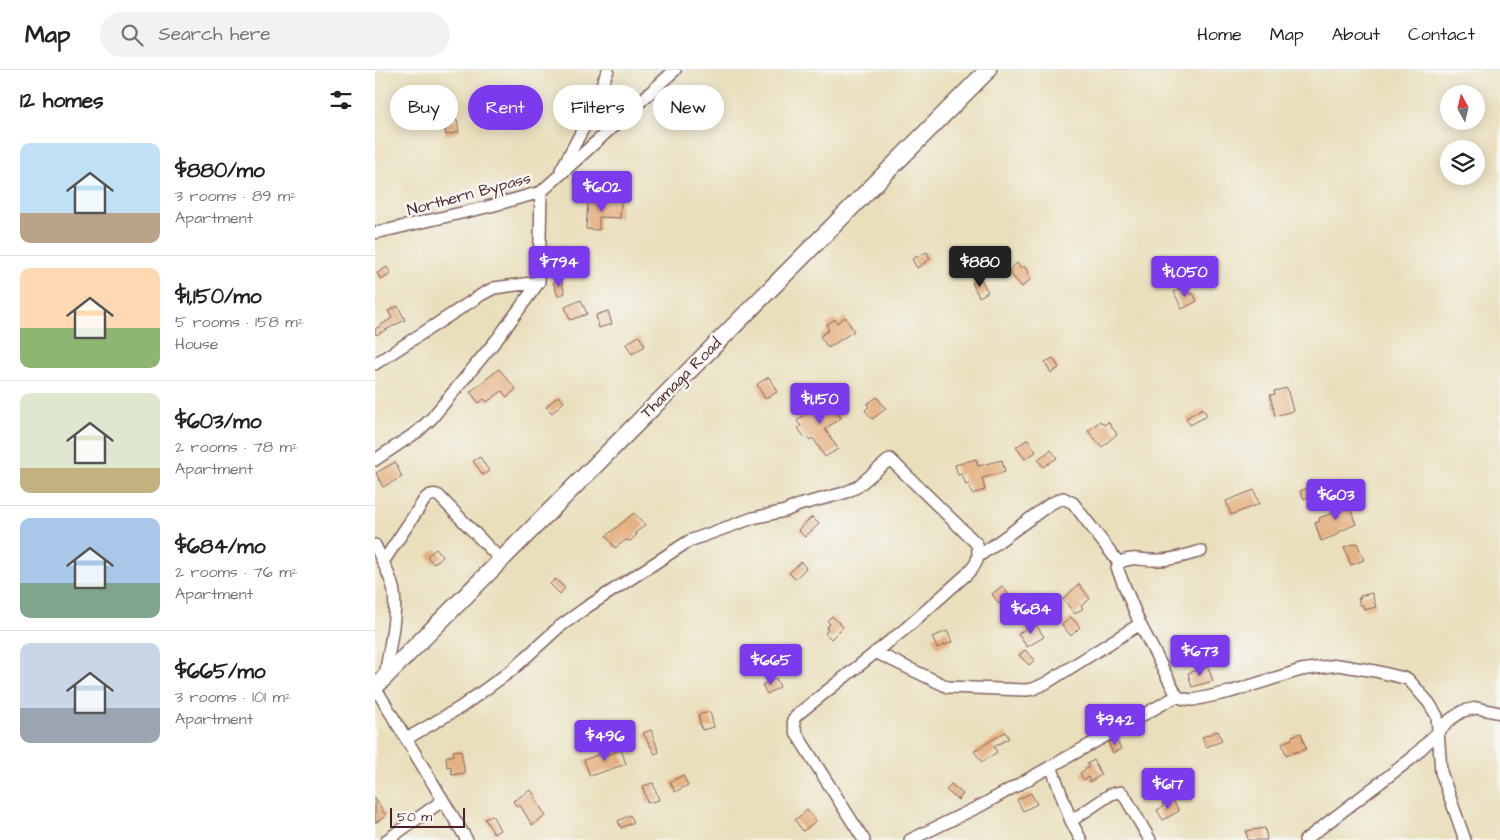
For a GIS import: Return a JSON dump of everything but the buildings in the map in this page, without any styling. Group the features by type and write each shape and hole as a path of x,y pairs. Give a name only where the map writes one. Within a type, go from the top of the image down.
{"main road":[{"name":"Thamaga Road","path":"378,684 988,70"}],"street":[{"path":"558,176 584,127 608,70"},
{"name":"Northern Bypass","path":"375,234 469,212 541,192 675,70"},
{"path":"375,460 417,432 431,419 498,338 539,282 541,192"},
{"path":"375,364 481,294 494,288 539,282"},
{"path":"406,739 461,707 512,670 566,622 689,541 753,518 785,511 799,505 844,493 857,487 890,459 977,544 979,556 975,566 966,575 905,629 798,714 793,720 796,733 864,840"},
{"path":"383,562 425,499 434,494 439,496 501,560"},
{"path":"979,556 1050,504 1063,498 1073,503 1119,563"},
{"path":"375,546 393,586 395,599 394,613 378,684 406,739 467,840"},
{"path":"1201,551 1156,561 1132,557 1119,563 1117,568 1141,624 1177,696 1193,700 1229,692 1301,670 1338,665 1408,679 1429,703 1437,716 1441,772 1465,840"},
{"path":"875,652 949,687 1026,690 1033,689 1046,682 1141,624"},
{"path":"910,840 934,835 982,805 1177,696"},
{"path":"1305,840 1411,760 1439,730 1463,711 1477,708 1500,713"},
{"path":"1051,766 1071,821 1081,840"},
{"path":"1071,821 1111,794 1120,792 1150,840"},
{"path":"387,840 442,801"}]}
